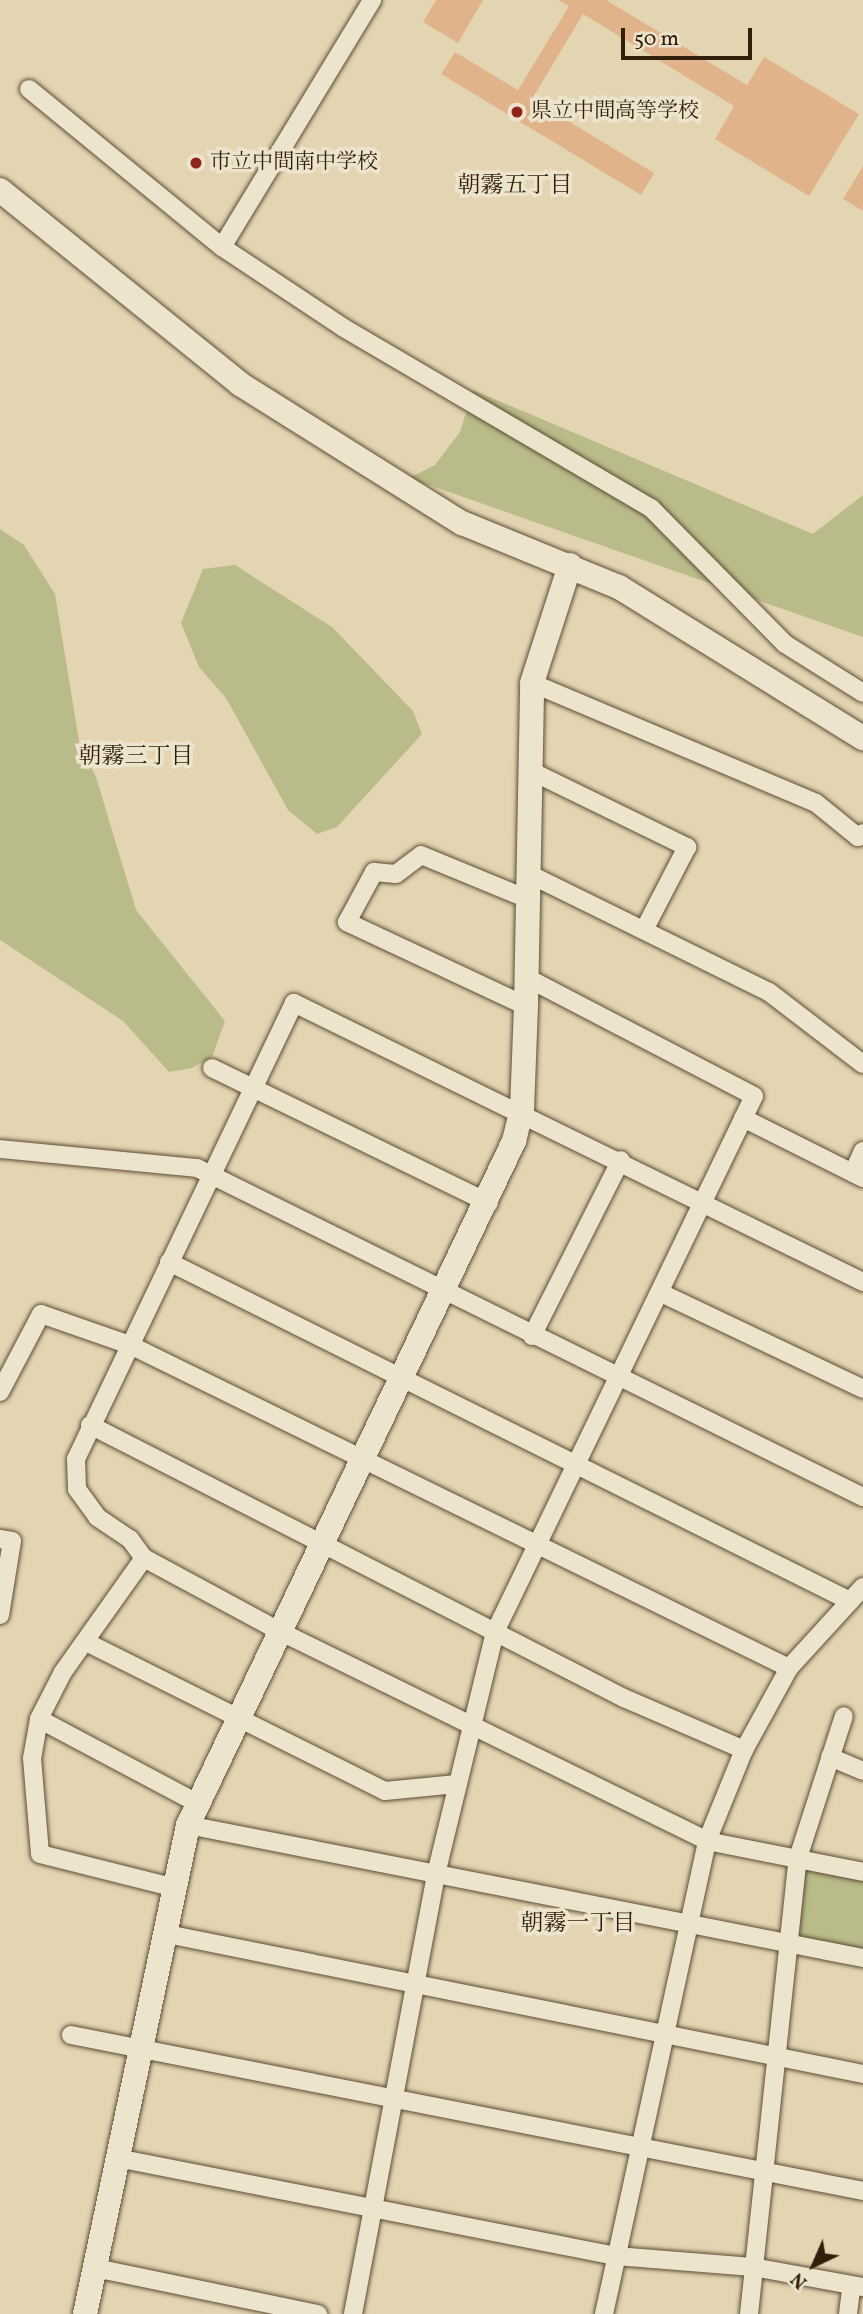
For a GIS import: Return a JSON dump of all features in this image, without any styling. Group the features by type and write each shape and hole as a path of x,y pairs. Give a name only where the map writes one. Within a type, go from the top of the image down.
{"street":[{"path":"222,247 372,0"},
{"path":"29,89 222,247 344,328 651,508 785,644 863,693"},
{"path":"0,190 240,384 462,523 619,587 863,738"},
{"path":"85,2314 193,1814 236,1720 489,1203 522,1110 530,900 531,683 570,565"},
{"path":"531,683 816,803 858,837 863,833"},
{"path":"531,771 687,847 645,928"},
{"path":"526,1006 347,922 374,872 396,874 421,855 530,900"},
{"path":"529,874 645,928 769,992 863,1064"},
{"path":"353,2314 437,1870 469,1722 495,1632 620,1379 754,1096 527,978"},
{"path":"863,1282 522,1110 294,1003 256,1089 211,1175 76,1459 78,1489 97,1517 130,1539 144,1558 281,1632 707,1841 863,1872"},
{"path":"212,1068 489,1203"},
{"path":"743,1118 858,1175 863,1151"},
{"path":"0,1149 211,1175 444,1295 863,1497"},
{"path":"532,1336 621,1160"},
{"path":"169,1262 850,1601"},
{"path":"661,1293 863,1390"},
{"path":"0,1392 41,1314 130,1345 362,1463 789,1668"},
{"path":"90,1425 322,1547 744,1750"},
{"path":"0,1539 12,1541 0,1615"},
{"path":"144,1558 86,1642 39,1719 32,1758 40,1854 175,1888"},
{"path":"604,2314 707,1841 744,1750 789,1668 863,1587"},
{"path":"86,1642 236,1720 385,1791 457,1784"},
{"path":"749,2314 798,1858 844,1716"},
{"path":"39,1719 193,1814 437,1870 863,1958"},
{"path":"830,1758 863,1771"},
{"path":"167,1934 776,2060 863,2074"},
{"path":"71,2035 141,2045 394,2101 863,2191"},
{"path":"117,2158 616,2256 752,2267 857,2288 848,2314"},
{"path":"94,2268 318,2314"}],"green space":[{"path":"473,390 813,534 863,495 863,637 409,478 435,465 460,432"},
{"path":"0,529 24,545 55,594 80,747 96,777 136,910 225,1021 212,1057 192,1068 169,1072 123,1021 0,940"},
{"path":"235,565 332,627 413,711 422,734 337,827 317,834 288,810 226,698 199,667 181,623 203,569"},
{"path":"803,1866 863,1879 863,1951 793,1937"}],"building":[{"path":"436,0 483,0 458,43 423,22"},
{"path":"558,0 606,0 747,85 764,57 859,114 809,196 715,139 734,106 583,14 532,99 654,173 641,195 441,74 455,52 518,90 569,6"},
{"path":"863,166 863,211 843,199"}],"place":[{"name":"県立中間高等学校","path":"517,112"},
{"name":"市立中間南中学校","path":"196,163"}],"district":[{"name":"朝霧五丁目","path":"515,186"},
{"name":"朝霧三丁目","path":"136,757"},
{"name":"朝霧一丁目","path":"578,1924"}]}
